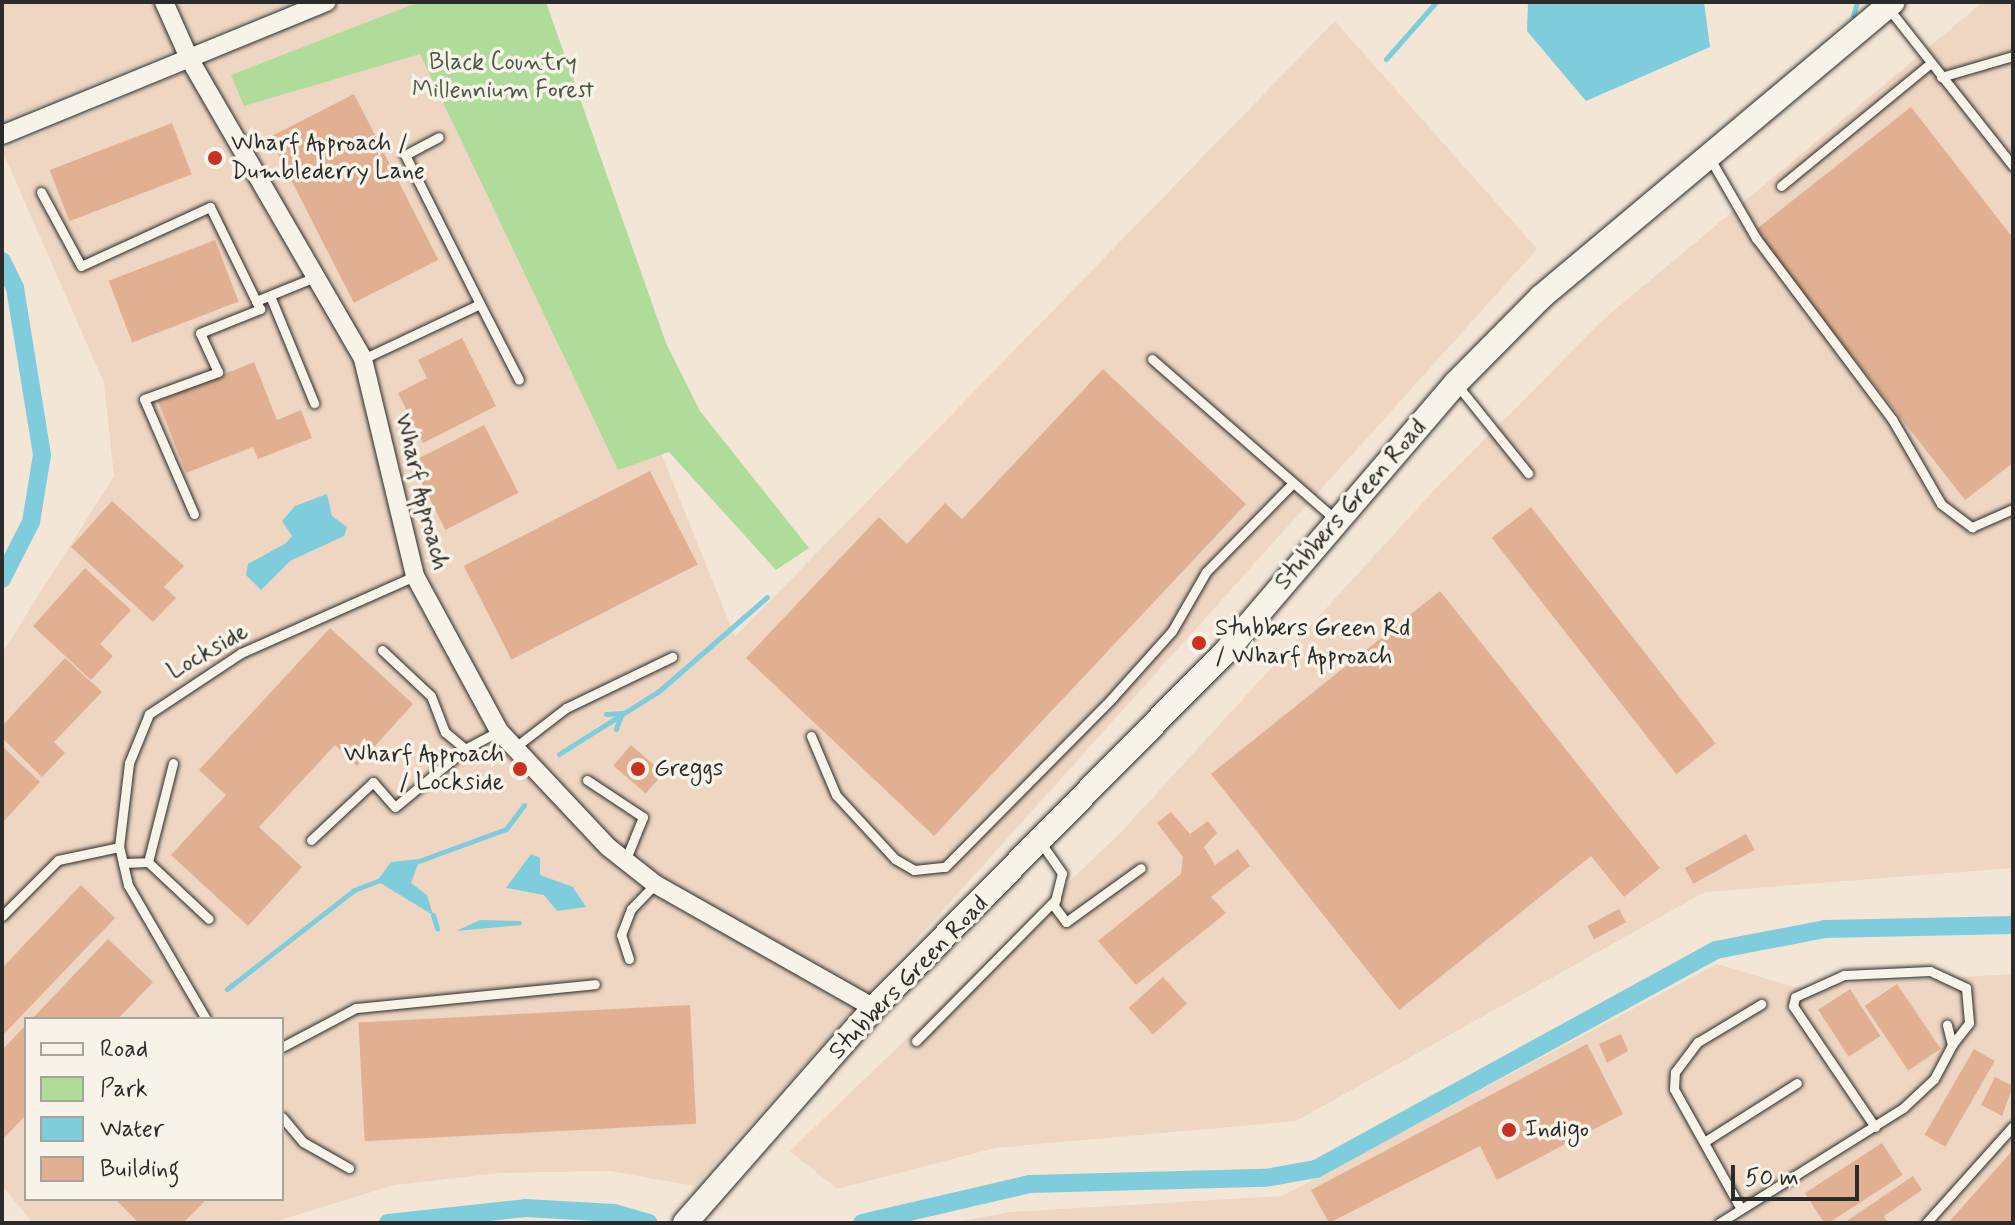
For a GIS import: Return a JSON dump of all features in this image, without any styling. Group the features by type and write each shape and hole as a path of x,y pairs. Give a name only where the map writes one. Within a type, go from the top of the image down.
{"street":[{"name":"Wharf Approach","path":"164,2 190,60 363,359 415,576 499,731 625,861 655,884 874,1008"},
{"path":"2,135 327,2"},
{"name":"Stubbers Green Road","path":"685,1223 874,1008 1041,843 1228,649 1456,383 1541,297 1890,4"}],"lane":[{"path":"1890,4 1941,77 2013,166"},
{"path":"1941,77 2013,56"},
{"path":"1781,186 1931,63"},
{"path":"439,137 405,155 519,380"},
{"path":"1708,154 1756,238 1892,419 1941,504 1972,527 2013,509"},
{"path":"41,192 81,266 210,207 260,309 200,333 218,372 144,399 194,514"},
{"path":"256,301 315,277"},
{"path":"270,296 314,403"},
{"path":"363,359 480,304"},
{"path":"1152,359 1337,521"},
{"path":"1456,383 1528,473"},
{"path":"811,736 836,795 895,859 914,870 945,867 1112,698 1172,631 1206,572 1293,483"},
{"name":"Lockside","path":"204,1017 128,885 119,847 129,763 149,714 241,653 415,576"},
{"path":"382,650 431,696 445,732 465,749"},
{"path":"514,748 566,708 672,657"},
{"path":"311,840 373,782 395,807 465,749 499,731"},
{"path":"148,862 173,763"},
{"path":"587,780 643,817 625,861"},
{"path":"1041,843 1062,873 1056,899 1060,919 1079,919 1141,868"},
{"path":"2,916 58,860 119,847"},
{"path":"123,863 148,862 209,919"},
{"path":"629,959 621,935 631,909 655,884"},
{"path":"916,1041 1056,899"},
{"path":"1719,1223 1875,1127 1934,1079 1952,1045 1969,1023 1966,988 1930,971 1844,975 1795,997 1793,1006 1875,1127"},
{"path":"284,1046 356,1008 595,984"},
{"path":"1741,1209 1674,1089 1675,1072 1698,1042 1761,1004"},
{"path":"1947,1025 1952,1045"},
{"path":"1704,1142 1797,1083"},
{"path":"284,1119 303,1142 349,1168"},
{"path":"1926,1223 2013,1126"}],"shaded area":[{"path":"2,2 293,2 2,121"},
{"path":"349,2 480,2 735,637 1335,21 1537,249 695,1186 609,1171 500,1173 394,1185 271,1223 33,1223 2,1186 2,653 114,476 104,383 2,150"},
{"path":"1983,2 2013,2 2013,868 1705,892 1296,1121 995,1148 837,1189 790,1151 1123,830 1439,485 1604,319"},
{"path":"1717,964 1794,987 2013,974 2013,1223 952,1223 1010,1212 1282,1196"}],"green space":[{"name":"Black Country Millennium Forest","path":"419,2 546,2 666,343 700,411 809,548 776,570 669,452 618,470 420,54 244,106 231,75"}],"water":[{"path":"1528,2 1704,2 1710,47 1586,101 1527,31"},
{"path":"327,494 332,516 347,527 344,536 290,561 261,590 246,575 248,564 286,543 292,536 282,521 295,506"},
{"path":"531,854 540,858 540,875 573,887 586,907 557,911 544,895 506,888"},
{"path":"420,859 411,883 427,895 433,915 377,881 391,862"},
{"path":"480,920 521,921 522,925 456,931"}],"building":[{"path":"354,94 438,260 354,303 269,137"},
{"path":"1911,107 2013,238 2013,463 1965,500 1754,231"},
{"path":"172,123 192,174 69,221 50,170"},
{"path":"215,240 239,302 132,342 109,281"},
{"path":"462,338 496,406 423,443 398,393 427,378 418,360"},
{"path":"254,362 277,420 301,410 312,438 258,459 253,447 186,473 158,401"},
{"path":"1103,369 1246,504 934,836 746,658 879,517 907,544 945,503 962,519"},
{"path":"484,425 519,493 445,530 411,462"},
{"path":"650,471 698,565 511,659 464,566"},
{"path":"112,501 184,566 164,587 176,598 153,622 71,547"},
{"path":"1531,507 1716,743 1676,774 1492,538"},
{"path":"85,568 131,610 100,644 113,656 91,680 33,626"},
{"path":"1440,591 1660,868 1624,897 1591,856 1399,1010 1211,774"},
{"path":"330,628 413,704 357,766 335,745 259,827 302,867 248,926 171,855 226,795 199,770"},
{"path":"65,658 102,692 54,742 65,753 42,777 2,738 2,726"},
{"name":"Greggs","path":"631,745 663,773 646,794 613,765"},
{"path":"2,746 40,782 2,823"},
{"path":"1171,812 1190,834 1208,821 1217,833 1204,847 1215,865 1238,849 1250,866 1211,897 1226,913 1136,985 1098,941 1181,874 1183,857 1157,823"},
{"path":"1746,834 1755,850 1694,884 1685,868"},
{"path":"81,885 115,918 2,1036 2,968"},
{"path":"1619,909 1626,922 1594,939 1587,926"},
{"path":"108,939 153,982 120,1017 34,1017"},
{"path":"1163,977 1187,1004 1153,1035 1129,1008"},
{"path":"1897,984 1941,1049 1908,1070 1865,1006"},
{"path":"1850,989 1880,1036 1849,1057 1818,1010"},
{"path":"690,1005 696,1124 365,1141 358,1022"},
{"path":"24,1027 24,1117 2,1140 2,1050"},
{"path":"1621,1034 1628,1051 1607,1063 1599,1044"},
{"name":"Indigo","path":"1587,1044 1623,1114 1497,1180 1480,1146 1329,1223 1311,1190"},
{"path":"1974,1049 1995,1061 1945,1147 1924,1135"},
{"path":"1995,1077 2013,1086 2002,1116 1981,1105"},
{"path":"1882,1143 1903,1175 1829,1223 1824,1223 1805,1193"},
{"path":"2013,1150 2013,1223 1948,1223"},
{"path":"1913,1176 1922,1190 1884,1216 1888,1223 1844,1223"},
{"path":"117,1201 205,1201 183,1223 139,1223"}],"waterway":[{"path":"1386,59 1436,2"},
{"path":"1853,16 1857,2"},
{"path":"2,261 15,288 42,455 31,522 2,579"},
{"path":"559,754 659,691 767,597"},
{"path":"606,714 622,713 616,729"},
{"path":"416,862 506,829 524,805"},
{"path":"227,989 354,890 382,879"},
{"path":"433,915 437,928"},
{"path":"862,1223 1030,1184 1265,1178 1316,1169 1716,950 1825,929 2013,925"},
{"path":"388,1223 525,1208 614,1213 649,1223"}],"place":[{"name":"Wharf Approach / Dumblederry Lane","path":"215,158"},
{"name":"Stubbers Green Rd / Wharf Approach","path":"1199,643"},
{"name":"Wharf Approach / Lockside","path":"520,769"},
{"name":"Greggs","path":"638,769"},
{"name":"Indigo","path":"1509,1130"}]}
